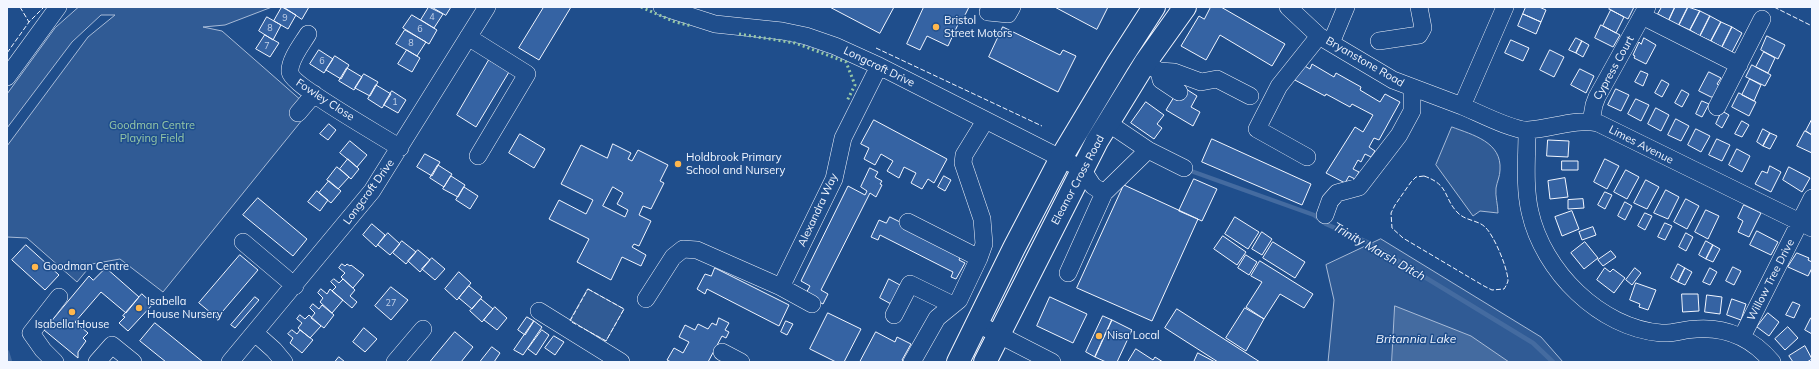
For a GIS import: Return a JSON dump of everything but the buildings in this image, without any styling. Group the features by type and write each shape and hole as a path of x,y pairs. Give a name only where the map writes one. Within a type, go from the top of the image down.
{"main road":[{"path":"958,362 976,323 1061,158 1154,7"},
{"name":"Eleanor Cross Road","path":"985,362 1082,169 1108,123 1152,67 1185,7"}],"street":[{"path":"7,77 58,7"},
{"name":"Longcroft Drive","path":"230,362 295,286 372,191 487,7"},
{"name":"Longcroft Drive","path":"662,7 715,24 754,27 806,36 835,46 879,66 1082,169"},
{"path":"988,12 1008,14 1012,7"},
{"name":"Bryanstone Road","path":"1288,7 1325,39 1393,80 1462,106"},
{"path":"1307,157 1257,129 1279,86 1325,39 1346,7"},
{"path":"1379,41 1419,35 1423,28 1419,7"},
{"path":"1462,106 1505,7"},
{"name":"Cypress Court","path":"1591,122 1597,97 1645,12 1739,65"},
{"path":"1717,107 1762,20"},
{"name":"Fowley Close","path":"308,34 293,60 290,70 290,74 296,82 400,148"},
{"path":"468,37 527,74 478,156"},
{"name":"Alexandra Way","path":"781,287 834,179 843,138 879,66"},
{"path":"1152,67 1161,80 1179,92"},
{"path":"1152,67 1174,72 1201,82 1217,79 1250,96"},
{"path":"1325,215 1330,201 1336,193 1359,187 1402,129 1412,111 1412,88"},
{"path":"298,113 314,94"},
{"name":"Limes Avenue","path":"1462,106 1512,127 1527,130 1591,122 1604,126 1806,226"},
{"path":"912,362 937,318 953,305 963,293 984,244 982,219 963,163 964,155 985,121"},
{"path":"1108,123 1148,150 1184,168"},
{"path":"1527,130 1528,201 1534,226 1548,257 1570,285 1603,312 1640,329 1661,333 1696,329 1712,329 1730,332 1742,337 1761,350 1772,362"},
{"path":"1068,273 1104,193 1148,150"},
{"path":"1082,169 1093,186 1104,193"},
{"name":"Willow Tree Drive","path":"1742,337 1806,226 1812,198"},
{"path":"908,222 979,258"},
{"path":"242,242 295,286"},
{"path":"646,299 674,257 683,249 697,250 781,287 812,304"},
{"path":"894,315 910,284 953,305"},
{"path":"55,362 43,350 31,333 60,297"},
{"path":"539,311 621,362"},
{"path":"976,323 1052,362"},
{"path":"395,362 423,329"},
{"path":"255,333 274,350 284,362"},
{"path":"97,362 112,345 134,362"},
{"path":"722,352 741,362"}],"green space":[{"name":"Goodman Centre Playing Field","path":"79,7 272,7 225,25 203,27 222,31 311,109 163,292 120,259 92,264 77,282 27,238 7,237 7,146 88,37 115,15 101,15 72,42 7,128 7,94 55,28"},
{"path":"1452,127 1485,141 1496,153 1499,160 1500,170 1496,186 1498,213 1480,211 1473,216 1436,165"},
{"path":"1381,239 1541,337 1563,362 1328,362 1334,300 1326,265"},
{"path":"588,289 624,309 606,341 570,321"}],"water":[{"name":"Britannia Lake","path":"1395,306 1471,336 1509,362 1392,362"}],"waterway":[{"name":"Trinity Marsh Ditch","path":"1191,171 1314,215 1326,224 1367,242 1533,343 1553,362"},
{"path":"7,352 10,362"}],"hedge":[{"path":"641,7 675,22 692,26"},
{"path":"739,34 795,43 846,62 855,85 847,101"}],"fence":[{"path":"20,7 29,22"},
{"path":"7,53 29,22 44,7"},
{"path":"1774,7 1812,26"},
{"path":"876,48 1042,126"},
{"path":"1424,176 1438,183 1453,207 1461,216 1479,223 1489,231 1506,269 1508,281 1504,289 1492,290 1484,286 1403,238 1392,228 1391,213 1395,205 1411,182 1416,177 1424,176"},
{"path":"588,289 624,309 606,341 570,321 588,289"}],"place":[{"name":"Bristol Street Motors","path":"936,27"},
{"name":"Holdbrook Primary School and Nursery","path":"678,164"},
{"name":"Goodman Centre","path":"35,267"},
{"name":"Isabella House Nursery","path":"139,308"},
{"name":"Isabella House","path":"72,312"},
{"name":"Nisa Local","path":"1099,336"}]}
